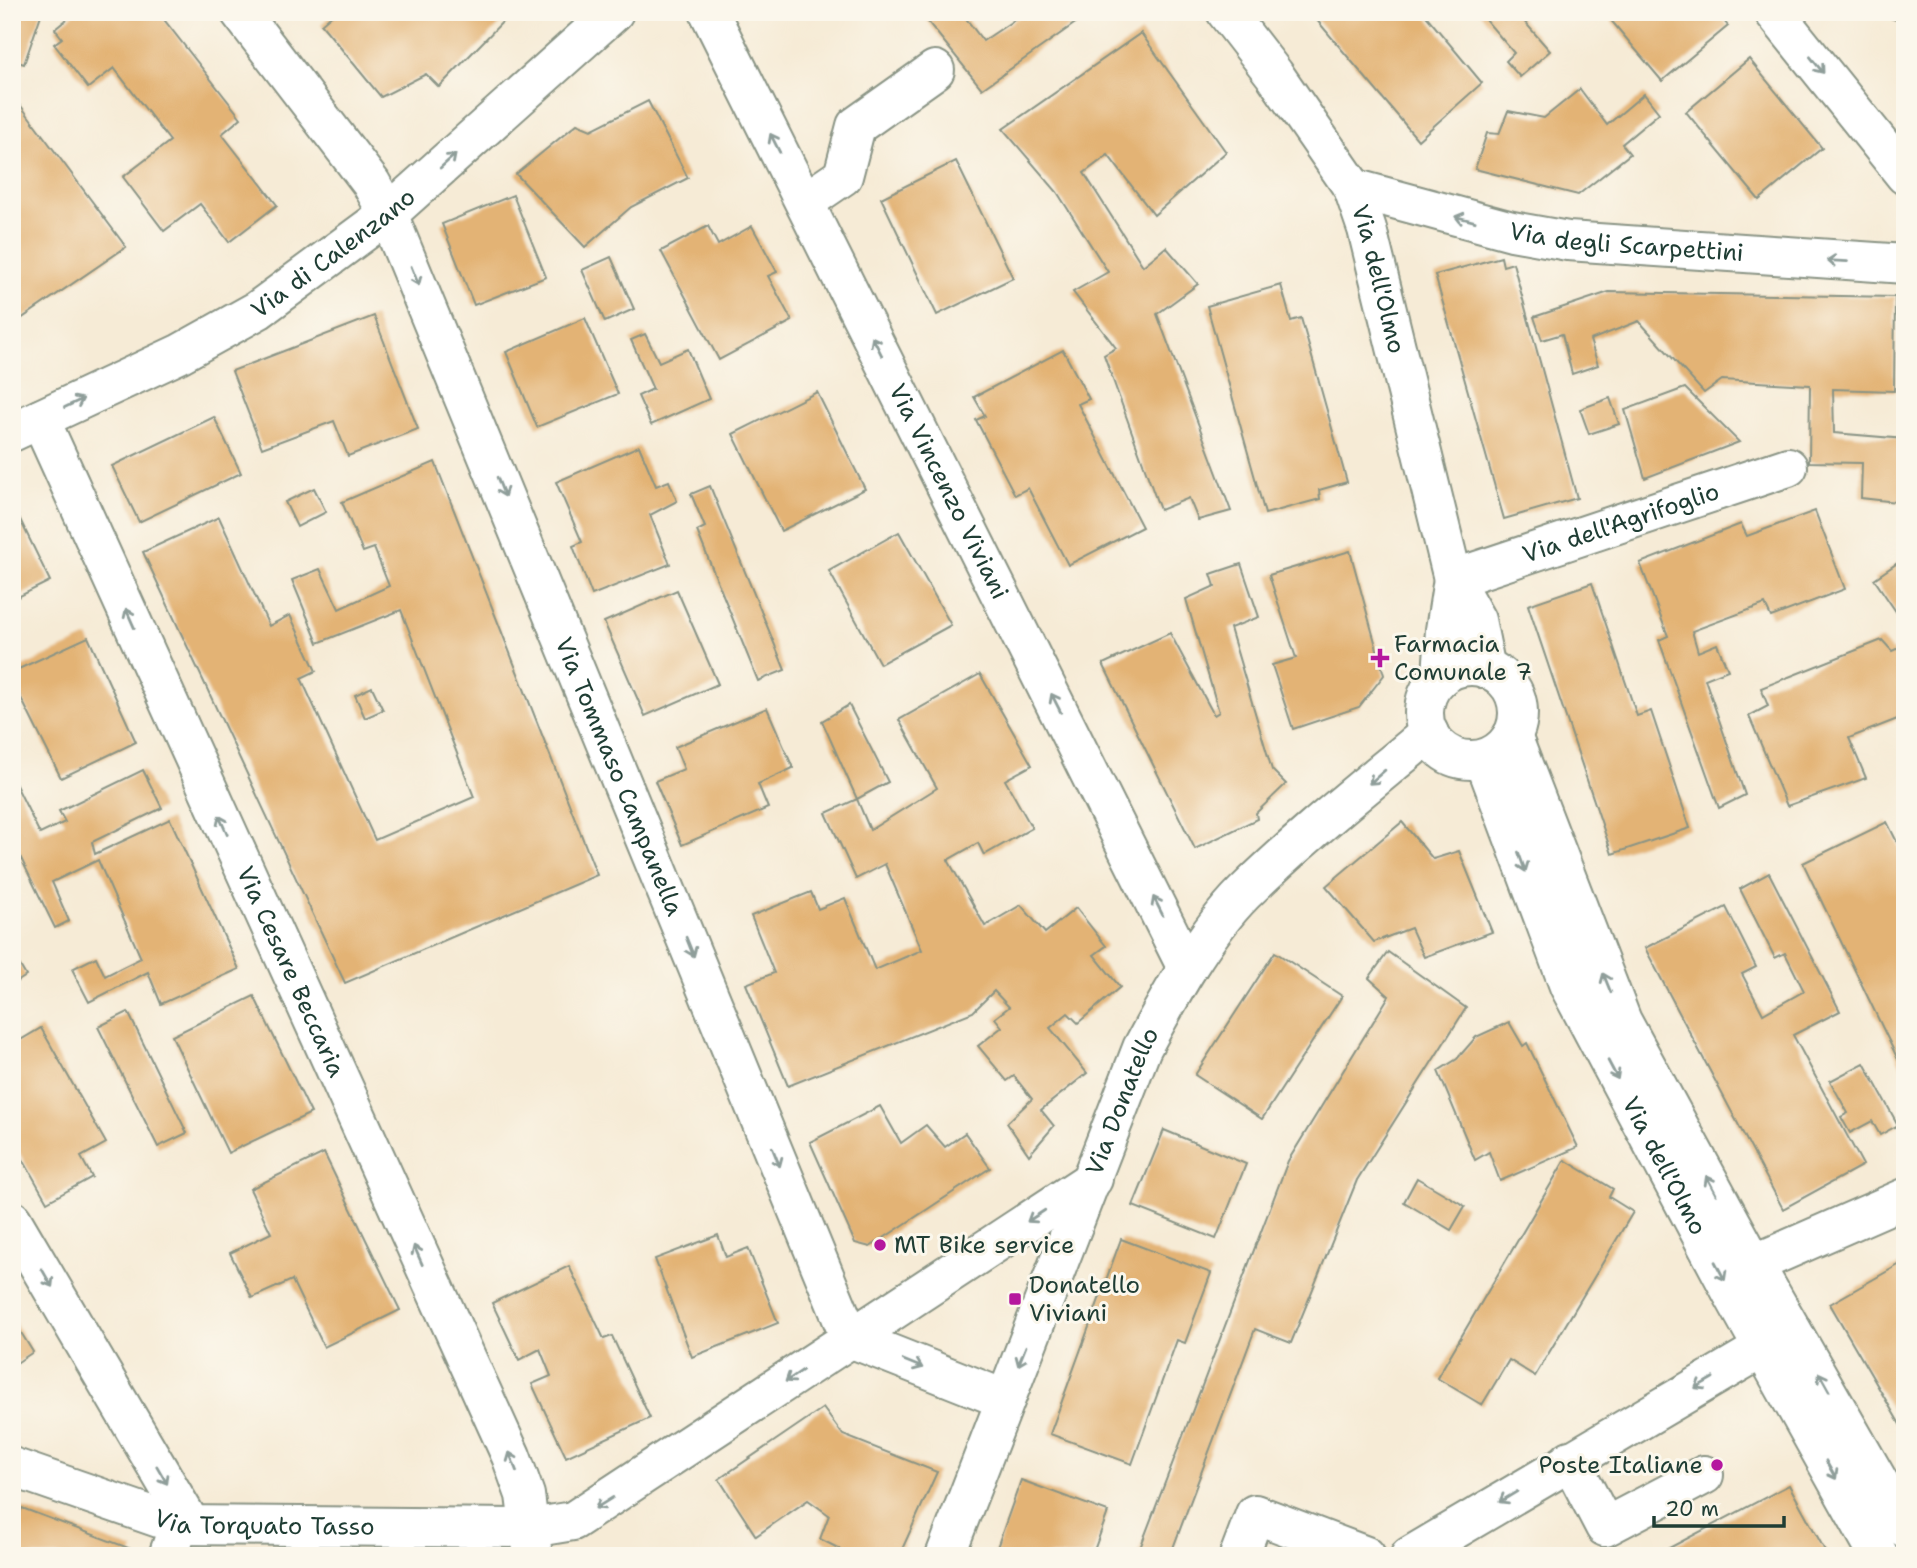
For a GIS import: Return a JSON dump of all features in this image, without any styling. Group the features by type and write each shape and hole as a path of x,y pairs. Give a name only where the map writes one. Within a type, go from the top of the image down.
{"street":[{"name":"Via Tommaso Campanella","path":"240,12 370,183 388,214 850,1338"},
{"name":"Via di Calenzano","path":"26,425 179,354 258,310 388,214 614,12"},
{"name":"Via Vincenzo Viviani","path":"709,12 1187,968"},
{"name":"Via dell'Olmo","path":"1226,12 1274,74 1353,188 1367,229 1453,579 1476,620 1486,669 1500,676 1511,689 1517,704 1517,720 1498,747"},
{"path":"1774,12 1905,175"},
{"path":"805,202 843,176 856,127 935,70"},
{"name":"Via degli Scarpettini","path":"1353,188 1512,231 1568,241 1905,264"},
{"name":"Via Cesare Beccaria","path":"26,425 511,1456 525,1495 532,1542"},
{"name":"Via dell'Agrifoglio","path":"1453,579 1788,467"},
{"name":"Via dell'Olmo","path":"1429,733 1424,714 1426,700 1442,676 1445,630 1453,579"},
{"path":"1442,676 1469,666 1486,669"},
{"path":"1429,733 1443,752 1457,758 1498,747"},
{"name":"Via Donatello","path":"945,1556 1142,1048 1187,968 1242,895 1429,733"},
{"name":"Via dell'Olmo","path":"1498,747 1622,1021 1754,1264 1905,1528"},
{"name":"Via dell'Olmo","path":"1498,747 1569,986 1763,1348 1879,1556"},
{"name":"Via Torquato Tasso","path":"12,1467 179,1535 532,1542 595,1508 1093,1179"},
{"path":"1754,1264 1905,1198"},
{"path":"12,1220 179,1535"},
{"path":"850,1338 1004,1399"},
{"path":"1410,1556 1763,1348"},
{"path":"1570,1460 1605,1527 1704,1475"},
{"path":"1239,1556 1255,1514 1366,1556"}],"building":[{"path":"12,12 42,12 24,64 12,60"},
{"path":"76,12 158,12 241,118 222,134 277,205 229,242 200,204 164,231 123,177 170,141 114,68 88,88 54,44 62,38 55,29"},
{"path":"335,12 512,12 439,87 426,74 381,97 321,24"},
{"path":"920,12 961,12 983,41 1026,12 1091,12 982,89"},
{"path":"1310,12 1423,12 1482,83 1418,140"},
{"path":"1479,12 1516,12 1550,51 1520,77 1506,61 1514,53"},
{"path":"1604,12 1717,12 1728,26 1662,81"},
{"path":"1905,12 1905,23 1876,13"},
{"path":"1141,33 1226,152 1154,215 1108,155 1084,173 1143,266 1166,247 1198,284 1157,314 1231,511 1198,520 1189,498 1160,510 1104,355 1116,348 1073,292 1108,272 1057,192 1003,129"},
{"path":"1749,59 1822,148 1759,200 1686,112"},
{"path":"1580,89 1607,125 1644,94 1659,113 1622,144 1630,154 1578,195 1475,169 1487,133 1499,134 1508,111 1544,118"},
{"path":"648,101 688,178 631,207 585,247 516,174 577,124 591,130"},
{"path":"21,106 126,247 12,325 12,111"},
{"path":"956,161 1013,278 937,315 881,198"},
{"path":"513,195 546,277 474,305 442,224"},
{"path":"708,226 718,245 752,226 777,272 768,276 792,321 719,360 661,251"},
{"path":"611,257 634,309 605,322 582,270"},
{"path":"1501,257 1503,266 1513,263 1577,498 1504,519 1435,275"},
{"path":"1281,285 1291,321 1301,318 1347,482 1319,490 1320,499 1265,514 1207,306"},
{"path":"1609,292 1895,297 1894,391 1833,389 1834,433 1905,439 1905,503 1861,498 1862,463 1809,462 1810,385 1722,380 1704,393 1639,321 1590,340 1598,365 1572,374 1562,334 1542,340 1534,317"},
{"path":"374,316 418,429 348,456 334,421 262,448 232,371"},
{"path":"585,318 618,394 537,427 506,352"},
{"path":"645,334 659,362 688,349 709,399 651,425 638,396 653,389 631,340"},
{"path":"1063,350 1089,399 1078,404 1142,527 1068,565 1028,488 1015,495 976,420 985,416 974,397"},
{"path":"1685,388 1739,442 1645,478 1625,410"},
{"path":"817,392 865,489 781,531 733,434"},
{"path":"1610,398 1619,424 1589,434 1580,409"},
{"path":"214,417 241,473 139,522 112,466"},
{"path":"639,446 656,486 669,481 677,501 650,515 670,564 592,595 573,546 582,542 556,482"},
{"path":"435,462 597,875 345,983 143,552 219,517 269,626 290,615 316,671 301,678 375,840 474,797 401,610 318,643 292,580 320,569 339,609 389,586 374,548 363,552 342,502"},
{"path":"710,486 785,670 758,681 697,531 705,527 691,494"},
{"path":"314,488 326,512 297,527 285,502"},
{"path":"12,503 50,581 12,600"},
{"path":"1815,511 1845,589 1771,617 1765,604 1692,631 1698,652 1717,644 1728,670 1705,679 1745,795 1719,808 1659,640 1668,636 1640,563 1741,524 1747,536"},
{"path":"899,532 951,625 880,664 829,571"},
{"path":"1350,551 1384,675 1359,707 1293,729 1272,665 1296,658 1269,575"},
{"path":"1905,558 1905,625 1874,579"},
{"path":"1241,564 1259,617 1230,628 1272,770 1286,784 1256,813 1257,819 1195,849 1103,664 1170,633 1214,715 1219,712 1186,599 1215,586 1211,574"},
{"path":"1592,583 1637,716 1651,711 1690,828 1612,854 1528,605"},
{"path":"677,590 718,684 645,716 604,622"},
{"path":"88,637 136,742 61,778 12,680 12,672"},
{"path":"1882,640 1892,651 1905,645 1905,716 1849,738 1866,778 1787,806 1749,716 1768,706 1761,688"},
{"path":"980,674 1032,765 1005,780 1032,828 984,855 978,843 948,860 985,926 1021,905 1045,933 1076,908 1106,946 1094,955 1120,987 1078,1023 1068,1013 1050,1028 1087,1073 1041,1110 1054,1126 1029,1155 1007,1123 1032,1099 1014,1076 1007,1081 978,1046 1002,1027 995,1018 1009,1007 994,991 973,1012 788,1086 746,984 774,973 751,916 811,892 818,909 845,898 875,970 922,950 885,864 856,879 826,813 857,799 870,830 937,788 899,720"},
{"path":"372,687 383,710 365,718 355,695"},
{"path":"849,705 888,782 857,799 822,721"},
{"path":"767,708 793,768 758,784 768,808 682,845 655,781 684,769 675,747"},
{"path":"143,770 162,808 92,842 95,854 170,819 239,969 161,1004 148,972 89,1002 72,969 96,957 105,976 141,958 98,860 52,882 69,921 55,928 12,840 12,777 40,834 65,822 59,811"},
{"path":"1402,822 1433,859 1459,851 1492,932 1424,957 1411,928 1374,942 1326,886"},
{"path":"1887,822 1905,858 1905,1074 1803,863"},
{"path":"1769,873 1840,1011 1793,1035 1863,1165 1783,1209 1645,948 1726,907 1756,967 1742,974 1763,1014 1804,991 1785,953 1775,958 1740,889"},
{"path":"12,952 26,976 12,985"},
{"path":"1275,952 1342,996 1262,1119 1195,1075"},
{"path":"1388,952 1466,1008 1357,1180 1291,1343 1255,1329 1170,1556 1137,1556 1288,1161 1389,996 1369,978"},
{"path":"254,996 311,1113 228,1153 172,1036"},
{"path":"128,1012 187,1133 158,1147 98,1027"},
{"path":"1509,1022 1523,1046 1527,1043 1578,1147 1500,1181 1489,1152 1475,1160 1438,1071 1457,1059 1476,1037"},
{"path":"41,1028 106,1143 81,1157 92,1177 47,1202 12,1140 12,1045"},
{"path":"1864,1063 1898,1125 1880,1135 1872,1121 1850,1133 1841,1117 1848,1113 1830,1081"},
{"path":"880,1106 901,1143 926,1125 945,1147 965,1133 990,1168 870,1247 855,1243 810,1142"},
{"path":"1164,1130 1246,1164 1216,1239 1133,1206"},
{"path":"324,1153 400,1310 324,1347 292,1280 252,1298 230,1253 271,1233 250,1189"},
{"path":"1565,1160 1613,1189 1609,1197 1633,1212 1535,1376 1509,1360 1482,1405 1437,1378"},
{"path":"1417,1178 1465,1206 1451,1230 1404,1202"},
{"path":"718,1235 726,1257 748,1248 778,1323 692,1357 655,1259"},
{"path":"1121,1239 1211,1273 1185,1343 1177,1340 1132,1464 1050,1434"},
{"path":"1902,1263 1905,1268 1905,1433 1830,1304"},
{"path":"569,1266 604,1339 612,1336 650,1418 566,1457 532,1384 551,1376 540,1349 519,1360 492,1303"},
{"path":"12,1318 33,1352 12,1366"},
{"path":"823,1408 843,1435 937,1472 899,1556 837,1556 840,1549 820,1539 829,1515 808,1500 756,1536 719,1479"},
{"path":"1021,1480 1108,1512 1092,1556 994,1556"},
{"path":"1789,1485 1828,1556 1654,1556"},
{"path":"22,1508 134,1550 132,1556 12,1556 12,1534"}],"place":[{"name":"Farmacia Comunale 7","path":"1380,658"},
{"name":"MT Bike service","path":"880,1245"},
{"name":"Donatello Viviani","path":"1015,1299"},
{"name":"Poste Italiane","path":"1717,1465"}]}
